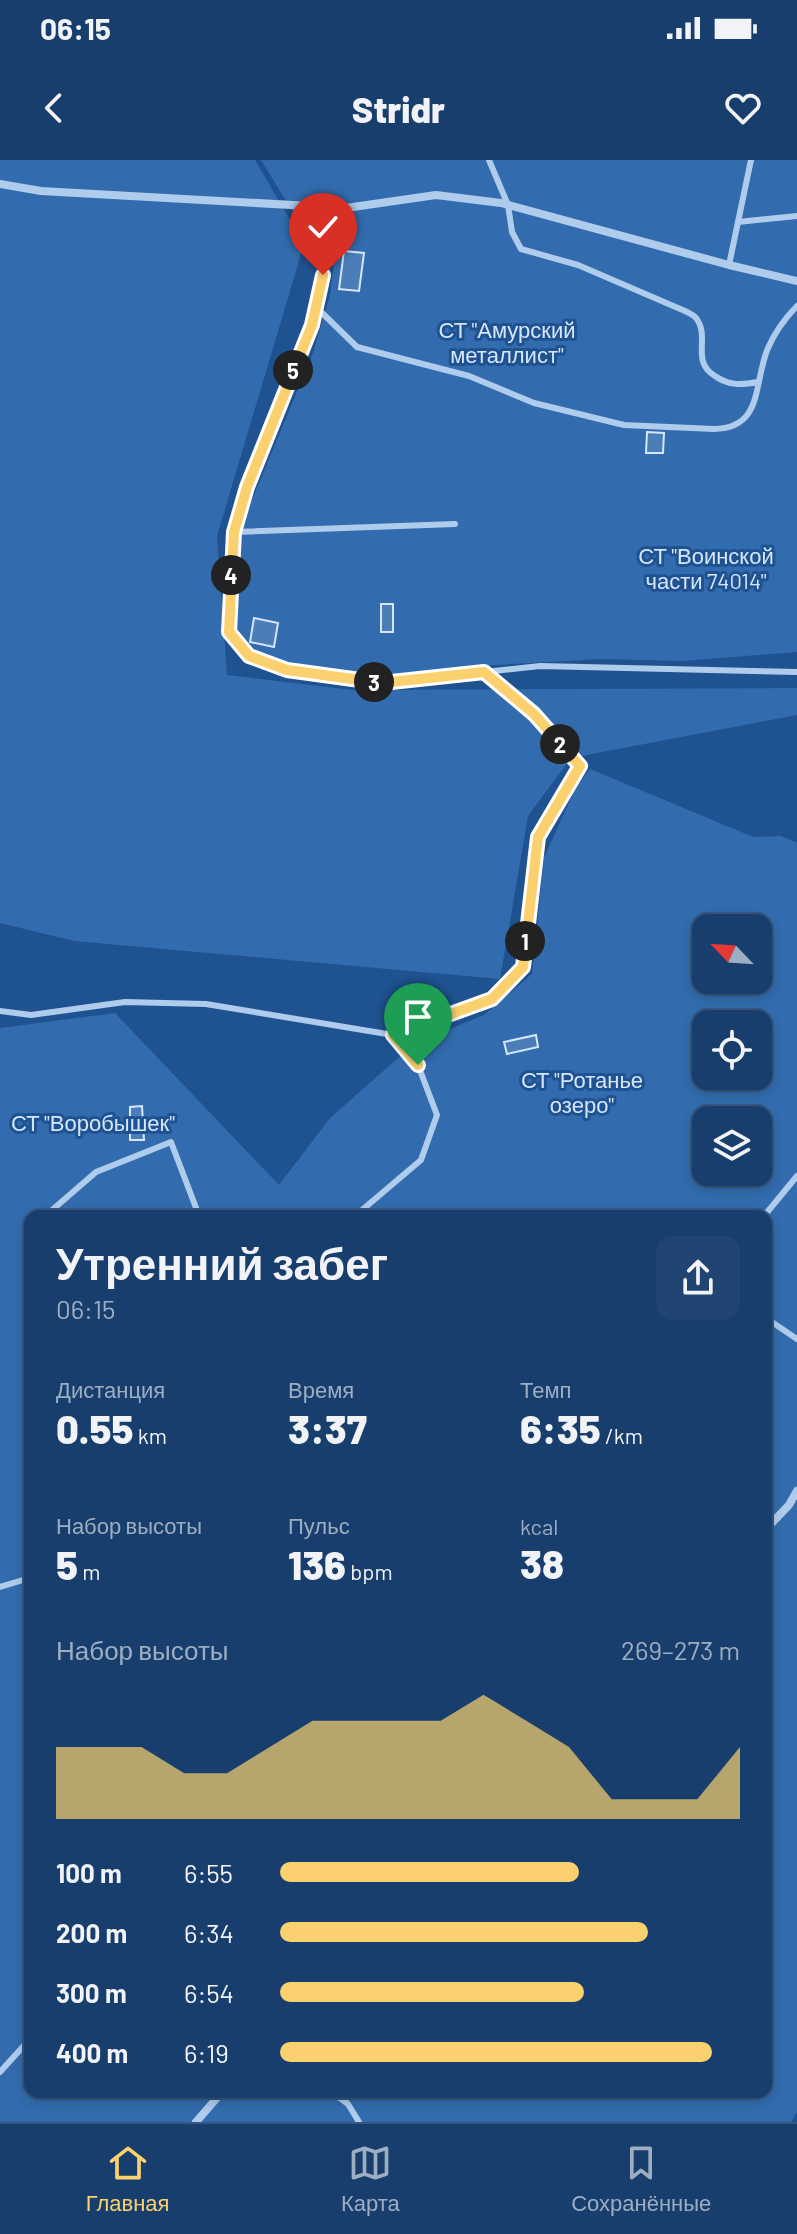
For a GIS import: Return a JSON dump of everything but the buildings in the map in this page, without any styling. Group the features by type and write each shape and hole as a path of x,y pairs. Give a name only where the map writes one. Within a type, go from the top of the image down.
{"street":[{"path":"0,184 41,191 346,208 436,195 508,205 797,281"},
{"path":"772,1523 797,1491"},
{"path":"196,2122 217,2098"}],"lane":[{"path":"489,160 508,205 512,232 521,249 578,265 685,311 696,318 702,334 702,361 706,370 722,381 739,385 758,382"},
{"path":"729,265 751,160"},
{"path":"316,205 330,224 312,325 247,487 234,532 229,632 249,656 287,670 382,683 540,666 797,672"},
{"path":"738,222 797,216"},
{"path":"316,307 357,347 469,376 534,403 624,425 727,429 743,421 753,408 768,349 784,319 797,306"},
{"path":"234,532 455,524"},
{"path":"0,1011 31,1015 125,1002 206,1004 393,1035 492,999 523,967 538,837 580,766 534,714 484,672"},
{"path":"362,1210 421,1160 437,1115 418,1065 393,1035"},
{"path":"52,1210 96,1172 171,1142 197,1210"},
{"path":"769,1210 797,1176"},
{"path":"772,1322 797,1339"},
{"path":"0,1587 24,1580"},
{"path":"0,2072 24,2046"},
{"path":"340,2098 348,2104 359,2122"}],"green space":[{"path":"0,160 255,160 304,244 217,536 227,675 352,690 797,688 797,715 571,758 528,816 500,979 74,941 0,923"},
{"name":"СТ \"Амурский металлист\"","path":"261,160 797,160 797,652 683,661 600,659 461,667 393,678 294,666 250,650 235,631 234,591 240,539 249,507 313,353 330,295 334,262 308,237"},
{"path":"590,769 753,837 781,836 797,843 797,2112 791,2122 0,2122 0,1028 115,1013 279,1185 330,1118 415,1043 484,1015 532,974 544,858 576,787"}],"route":[{"path":"323,275 312,325 272,420 234,532 229,632 249,656 287,670 382,683 484,672 534,714 580,766 538,837 523,967 492,999 393,1035 418,1065"}],"park label":[{"name":"СТ \"Воинской части 74014\"","path":"706,568"},
{"name":"СТ \"Ротанье озеро\"","path":"582,1092"},
{"name":"СТ \"Воробышек\"","path":"93,1123"}]}
